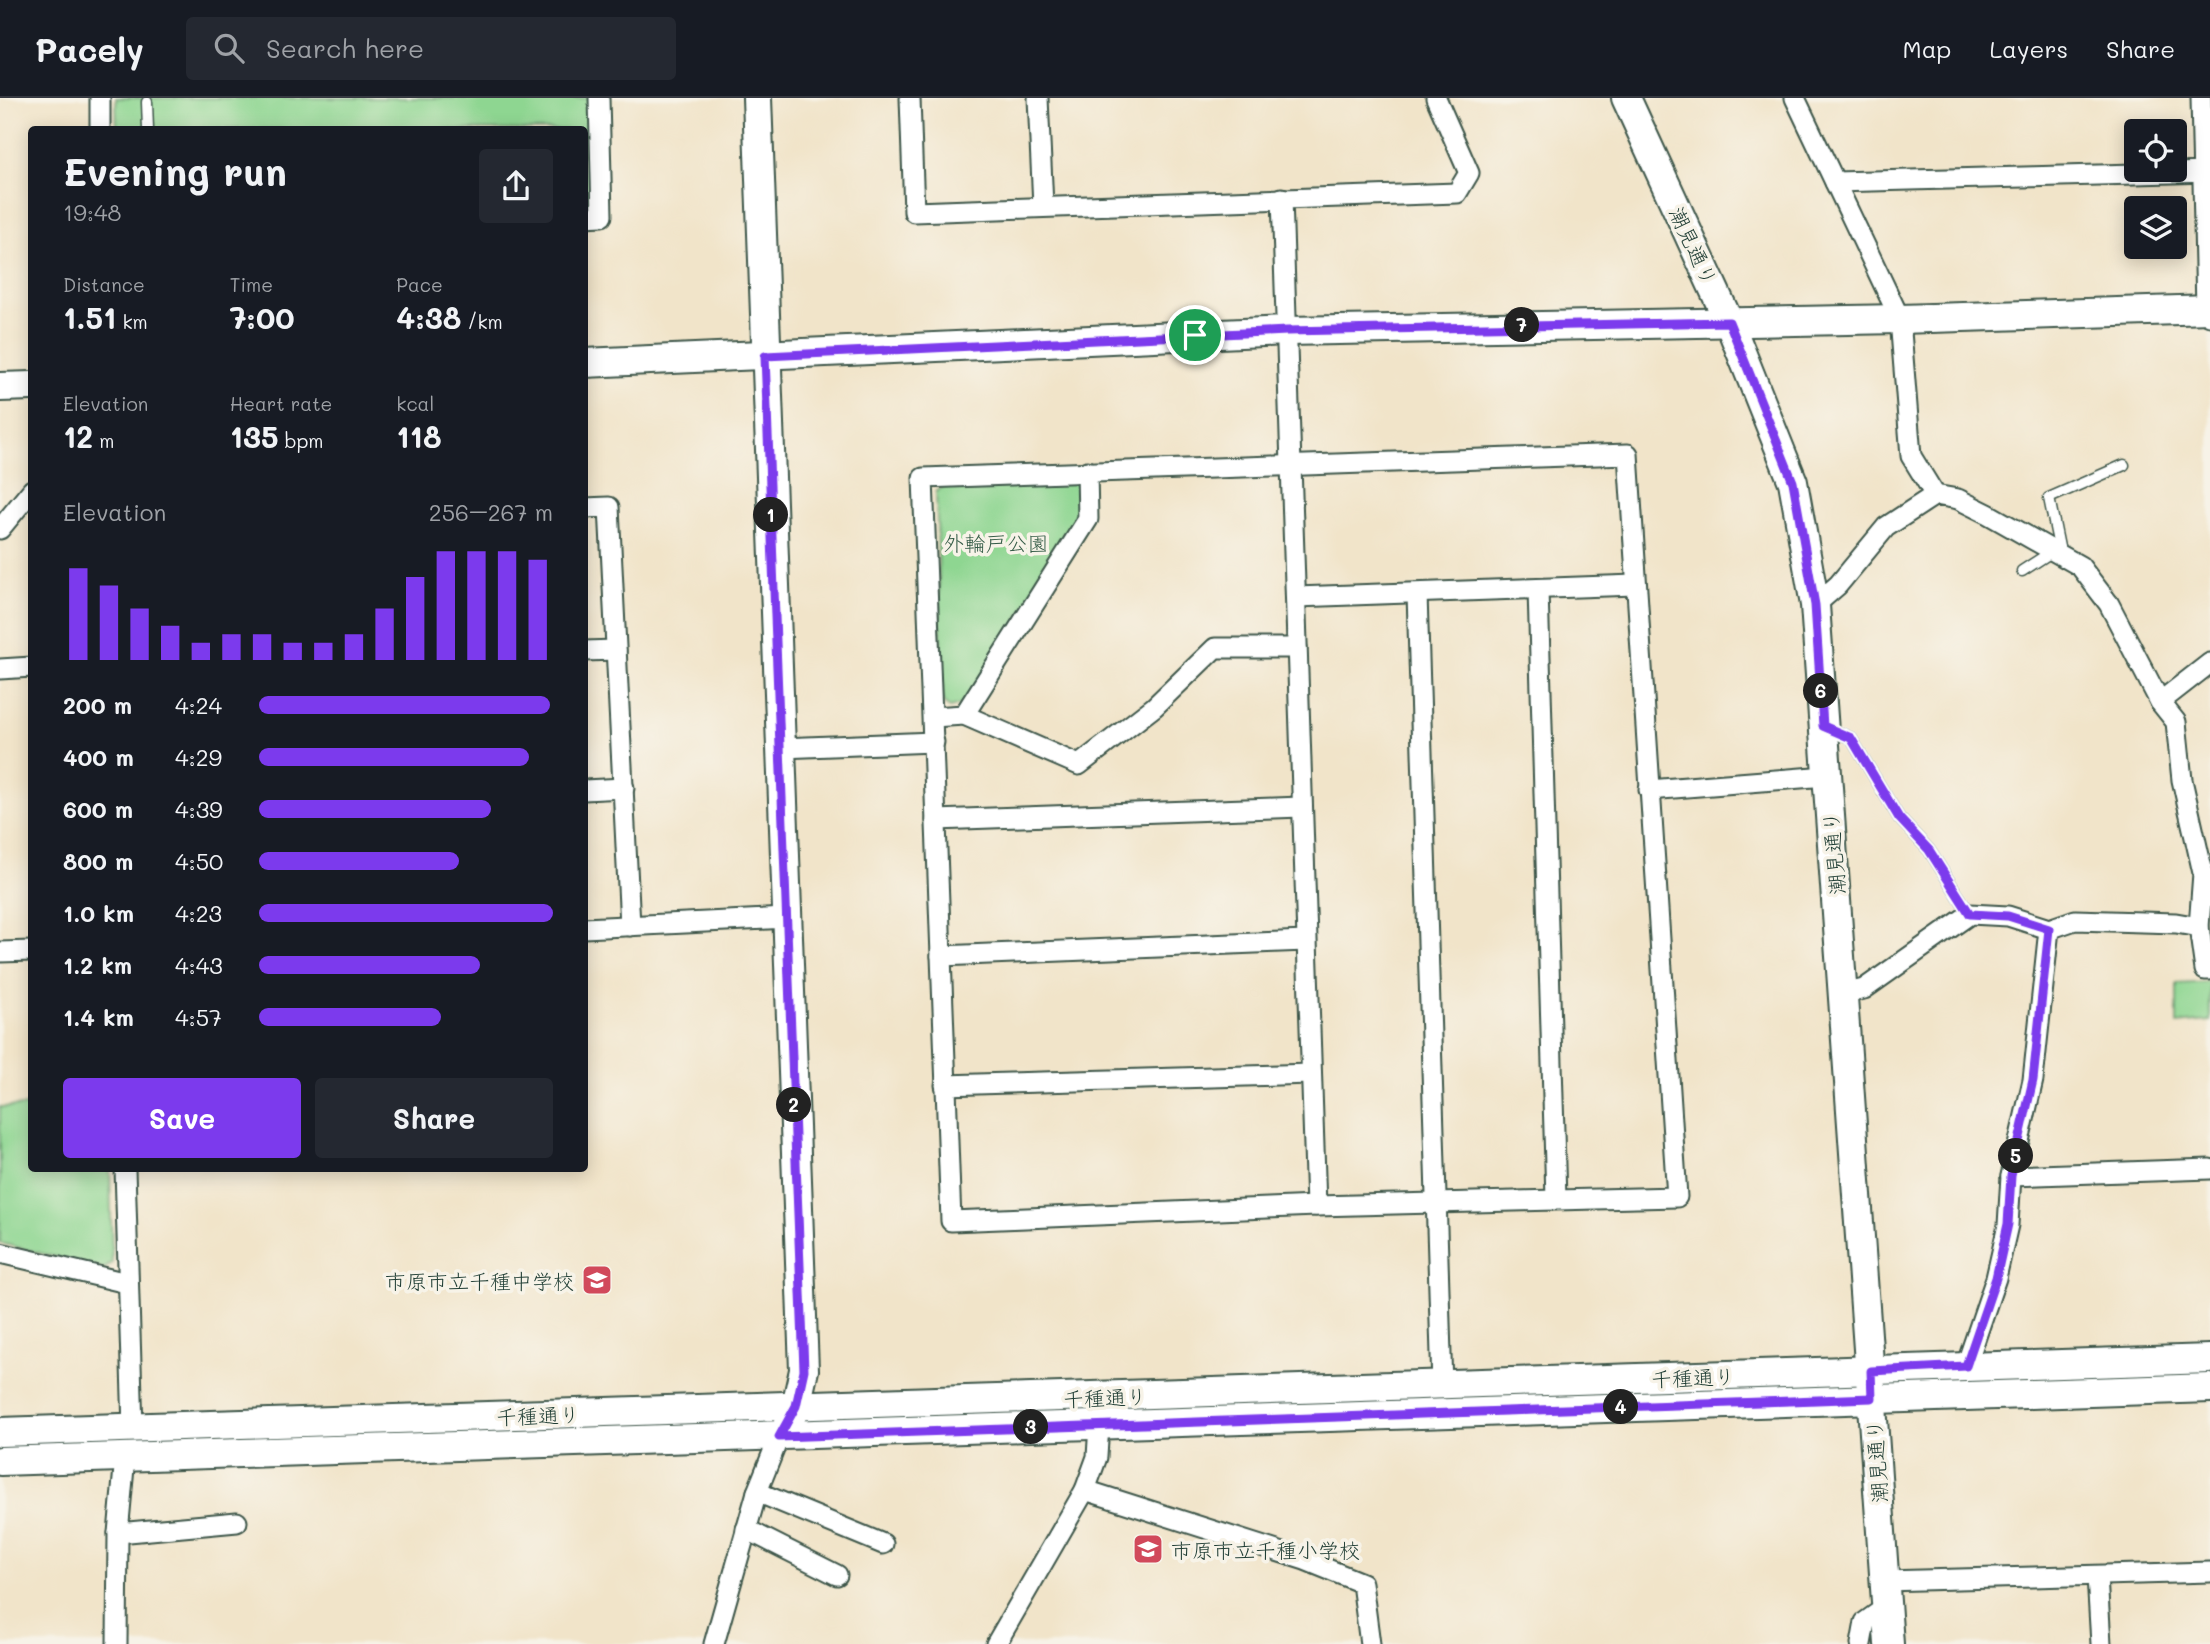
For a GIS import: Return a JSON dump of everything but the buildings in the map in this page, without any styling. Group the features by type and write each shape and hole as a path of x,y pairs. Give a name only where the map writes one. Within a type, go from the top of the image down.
{"street":[{"path":"100,98 100,126"},
{"path":"588,217 602,216 599,98"},
{"path":"714,1644 757,1492 779,1437 796,1406 804,1370 757,98"},
{"path":"910,98 914,212 1457,193 1469,173 1436,98"},
{"path":"1038,98 1043,206"},
{"name":"潮見通り","path":"1626,98 1729,322 1793,482 1815,605 1889,1644"},
{"path":"1795,98 1900,319 1911,456 1935,495"},
{"path":"588,363 1287,331 2209,311 2206,172 2201,98"},
{"path":"1835,182 2206,172"},
{"path":"1282,198 1316,1206"},
{"path":"0,387 28,386"},
{"path":"1628,454 1676,1197 1316,1206 951,1221 923,478 1292,464 1628,454"},
{"path":"964,715 1088,519 1087,471"},
{"path":"0,529 28,495"},
{"path":"1815,605 1838,585 1886,527 1935,495 1958,499 2080,565 2109,604 2160,702 2176,722 2182,779 2203,873 2199,928 2205,971 2210,971"},
{"path":"588,508 609,507 630,926"},
{"path":"1296,597 1635,585"},
{"path":"1538,590 1556,1199"},
{"path":"1417,594 1442,1386"},
{"path":"933,717 964,715 1079,765 1154,707 1215,648 1297,648"},
{"path":"588,651 616,650"},
{"path":"2160,702 2210,663"},
{"path":"0,669 28,667"},
{"path":"781,748 934,742"},
{"path":"1649,790 1826,776"},
{"path":"588,790 624,788"},
{"path":"936,820 1301,807"},
{"path":"1844,994 1864,989 1970,914 2008,916 2049,929 2075,920 2175,923 2199,928"},
{"path":"588,928 787,918"},
{"path":"1966,1366 1996,1278 2008,1224 2011,1176 2033,1080 2049,929"},
{"path":"941,956 1306,941"},
{"path":"0,952 28,951"},
{"path":"946,1085 1311,1074"},
{"path":"2011,1176 2210,1169"},
{"path":"125,1172 133,1429"},
{"path":"0,1253 127,1283"},
{"name":"千種通り","path":"0,1461 779,1437 1099,1424 1871,1385 1966,1366 2210,1359"},
{"name":"千種通り","path":"0,1432 1442,1386 1871,1385 2210,1388"},
{"path":"996,1644 1085,1490 1097,1457 1099,1424"},
{"path":"117,1644 118,1533 125,1457"},
{"path":"1085,1490 1305,1560 1362,1583 1370,1644"},
{"path":"757,1492 883,1544"},
{"path":"118,1533 237,1522"},
{"path":"746,1529 837,1575"},
{"path":"1861,1644 1865,1622 1885,1594 2097,1576 2210,1572"},
{"path":"2097,1576 2101,1644"}],"lane":[{"path":"147,102 148,126"},
{"path":"2022,571 2059,547 2049,498 2124,465"},
{"path":"1823,726 1851,738 1899,818 1929,850 1970,914"}],"green space":[{"path":"116,98 590,98 593,199 588,203 588,126 117,126"},
{"name":"外輪戸公園","path":"1075,480 1081,488 1082,519 964,704 950,708 943,703 936,492 944,486"},
{"path":"2210,982 2210,1021 2177,1024 2177,984"},
{"path":"28,1106 28,1172 110,1172 112,1263 104,1269 0,1243 0,1107"}],"place":[{"name":"市原市立千種中学校","path":"597,1280"},
{"name":"市原市立千種小学校","path":"1148,1549"}],"route":[{"path":"1729,322 1793,482 1815,605 1823,726 1851,738 1899,818 1929,850 1970,914 2008,916 2049,929 2033,1080 2011,1176 2008,1224 1996,1278 1966,1366 1871,1371 1872,1398 779,1437 796,1406 804,1370 765,356 1195,335 1464,326 1729,322"}]}
